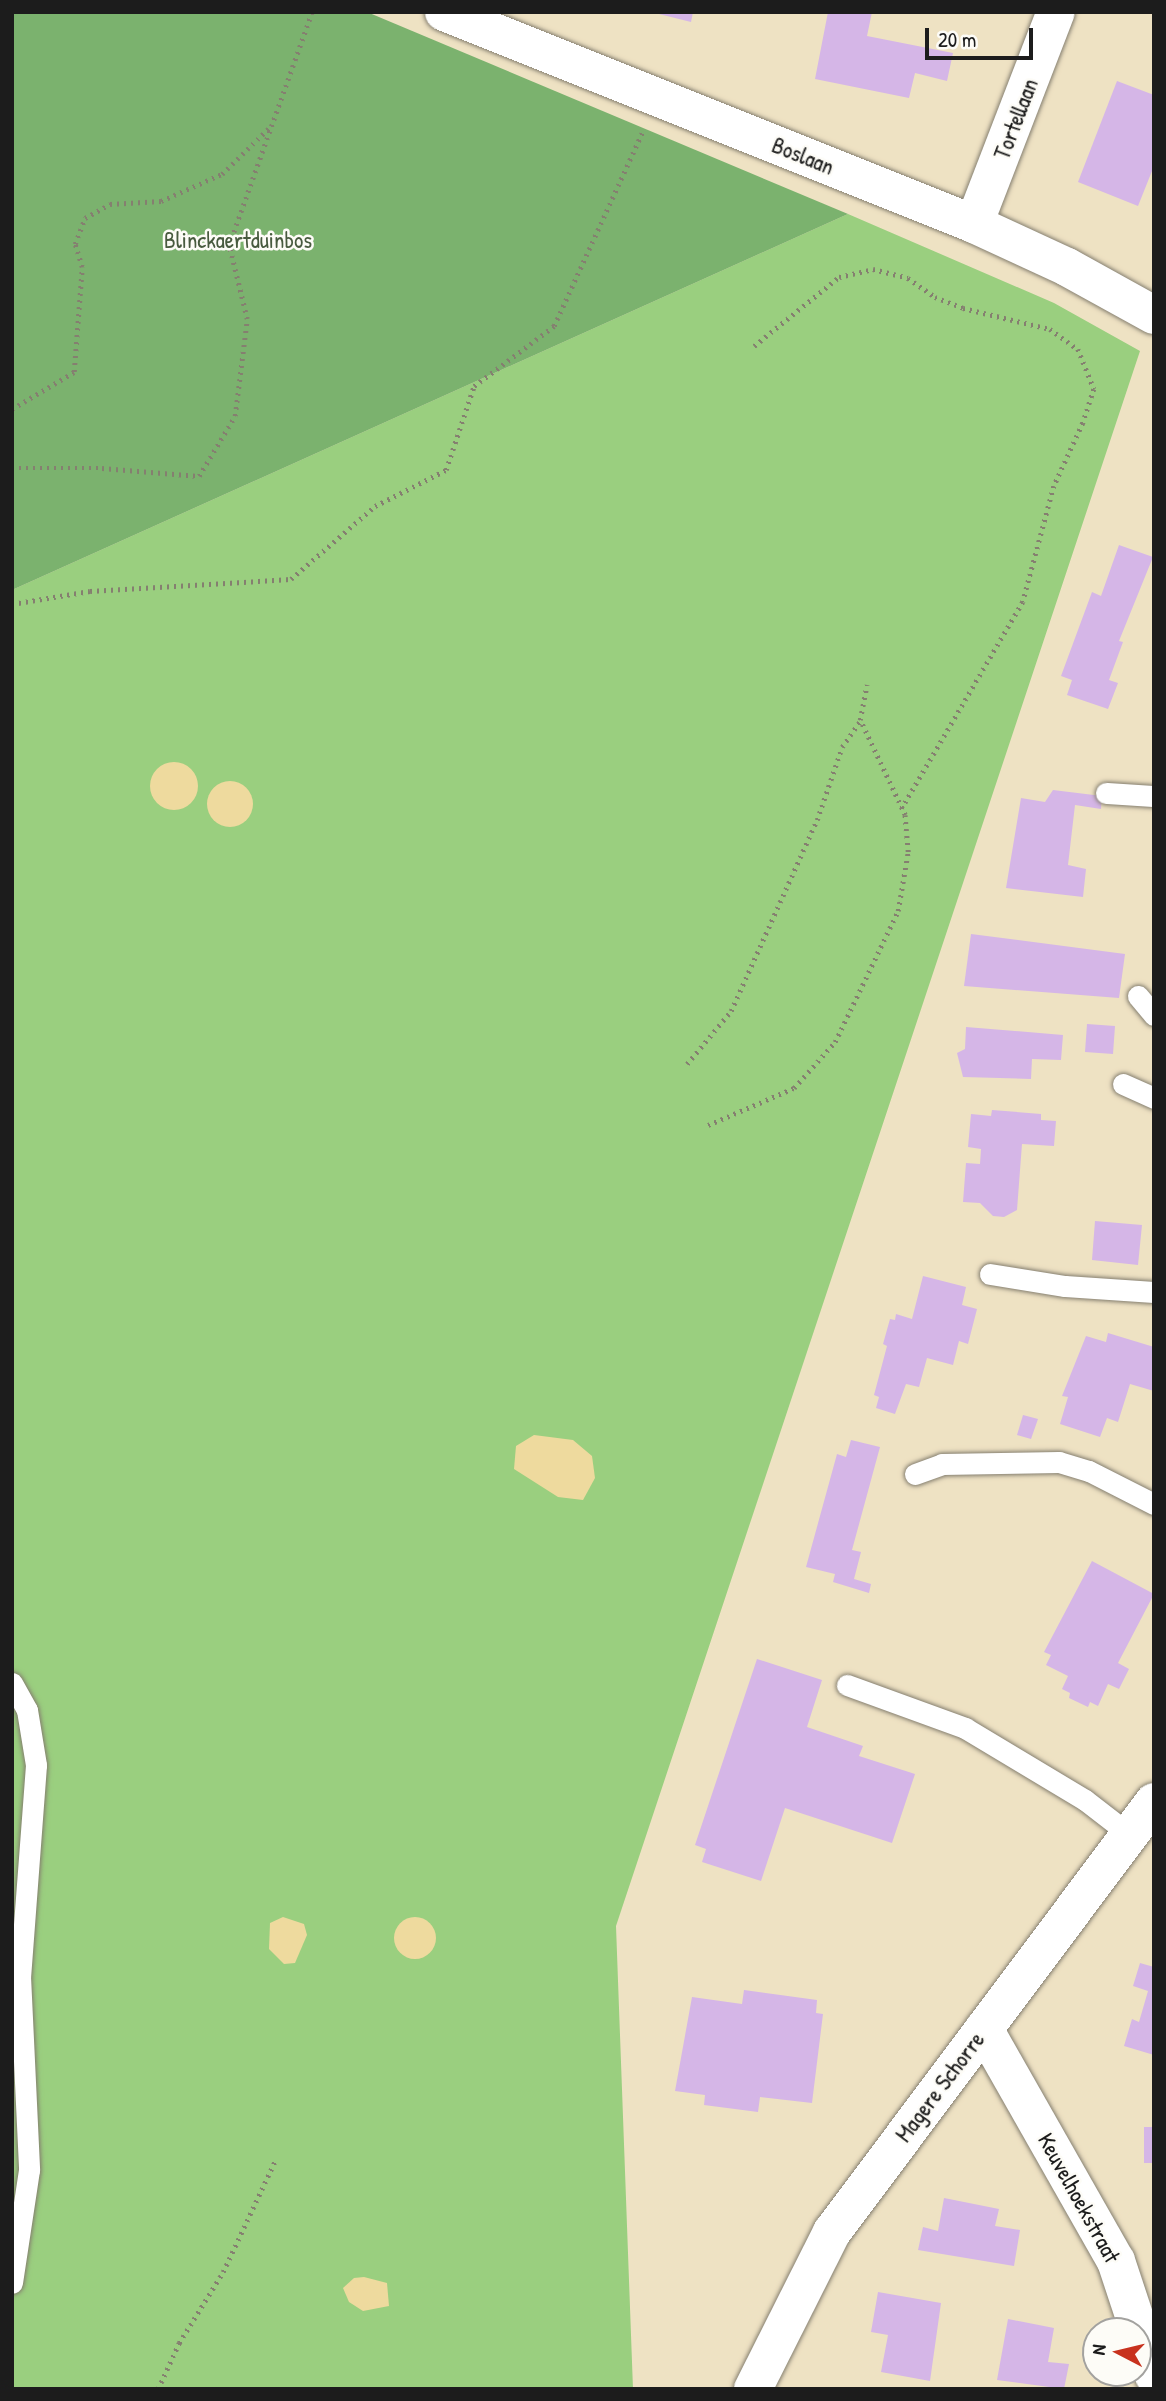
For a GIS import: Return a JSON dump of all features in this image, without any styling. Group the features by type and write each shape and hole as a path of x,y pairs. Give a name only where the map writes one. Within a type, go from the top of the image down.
{"street":[{"name":"Boslaan","path":"444,12 974,224 1067,267 1154,315"},
{"name":"Tortellaan","path":"974,224 1056,12"},
{"name":"Magere Schorre","path":"753,2389 832,2232 1154,1802"},
{"name":"Keuvelhoekstraat","path":"984,2029 1116,2261 1154,2376"}],"lane":[{"path":"1106,793 1154,796"},
{"path":"1138,996 1154,1015"},
{"path":"1123,1084 1153,1094"},
{"path":"990,1274 1065,1286 1154,1292"},
{"path":"915,1474 942,1464 1059,1462 1089,1471 1154,1504"},
{"path":"12,1683 27,1710 36,1765 20,1976 29,2170 12,2283"},
{"path":"847,1685 965,1728 1085,1800 1129,1834"}],"path":[{"path":"12,468 102,468 199,476 235,416 247,319 229,245 312,12"},
{"path":"12,604 90,591 291,579 375,506 446,470 474,386 554,326 658,98"},
{"path":"12,409 74,372 82,267 75,244 85,218 110,204 161,201 222,174 275,122"},
{"path":"754,346 839,277 873,269 908,278 935,298 963,309 1050,330 1078,349 1094,389 1054,486 1023,602 902,808"},
{"path":"687,1063 731,1011 817,820 842,747 860,720 867,685"},
{"path":"708,1125 794,1088 835,1042 898,911 908,852 902,808 860,720"},
{"path":"158,2389 179,2343 223,2272 275,2161"}],"green space":[{"name":"Blinckaertduinbos","path":"12,12 367,12 848,214 12,590"},
{"path":"848,214 1054,303 1140,351 616,1926 633,2389 12,2389 12,590"}],"sand":[{"path":"174,762 191,769 198,786 191,803 174,810 157,803 150,786 157,769"},
{"path":"230,781 246,788 253,804 246,820 230,827 214,820 207,804 214,788"},
{"path":"534,1435 573,1440 592,1456 595,1478 583,1500 558,1497 514,1469 516,1446"},
{"path":"283,1917 304,1924 307,1935 295,1963 284,1964 269,1949 270,1923"},
{"path":"415,1917 430,1923 436,1938 430,1953 415,1959 400,1953 394,1938 400,1923"},
{"path":"364,2277 387,2283 389,2306 363,2311 349,2302 343,2288 354,2278"}],"building":[{"path":"651,12 693,12 691,22"},
{"path":"828,12 872,12 867,36 953,53 947,81 915,73 909,98 815,79"},
{"path":"1117,81 1154,95 1154,166 1138,206 1078,182"},
{"path":"1119,545 1153,557 1119,641 1123,642 1109,680 1118,683 1108,709 1067,695 1072,680 1061,676 1092,592 1101,596"},
{"path":"1053,790 1102,796 1101,809 1075,805 1068,865 1086,869 1083,897 1006,888 1021,798 1045,802"},
{"path":"971,934 1125,954 1119,998 964,986"},
{"path":"1087,1024 1115,1026 1113,1054 1085,1052"},
{"path":"966,1027 1063,1035 1061,1060 1032,1059 1031,1079 963,1077 957,1053 965,1049"},
{"path":"992,1110 1041,1114 1041,1120 1056,1121 1054,1146 1022,1144 1017,1210 1004,1217 993,1216 980,1203 963,1202 966,1163 980,1164 981,1149 968,1147 971,1114 991,1116"},
{"path":"1095,1221 1142,1225 1138,1265 1092,1260"},
{"path":"923,1276 966,1287 962,1305 977,1309 968,1344 959,1341 953,1365 927,1358 919,1387 906,1384 895,1414 876,1408 879,1397 874,1395 887,1346 883,1344 890,1319 895,1320 896,1314 912,1319"},
{"path":"1108,1333 1154,1347 1154,1391 1130,1384 1118,1422 1107,1418 1100,1437 1060,1424 1068,1397 1062,1396 1086,1336 1106,1342"},
{"path":"1023,1415 1038,1419 1031,1439 1017,1435"},
{"path":"851,1440 880,1447 852,1550 861,1552 854,1579 871,1584 869,1593 833,1582 835,1574 806,1567 837,1454 846,1457"},
{"path":"1092,1561 1154,1594 1118,1663 1129,1669 1119,1689 1108,1684 1098,1706 1090,1702 1088,1707 1069,1698 1070,1693 1062,1689 1068,1676 1046,1665 1051,1655 1044,1652"},
{"path":"757,1659 822,1680 807,1727 863,1746 859,1756 915,1774 892,1843 785,1808 761,1881 702,1862 706,1849 695,1845"},
{"path":"1140,1963 1154,1967 1154,2055 1124,2046 1132,2019 1139,2022 1148,1991 1133,1986"},
{"path":"744,1990 817,2000 816,2013 823,2014 812,2103 760,2097 758,2112 704,2105 705,2095 675,2091 692,1997 742,2004"},
{"path":"1144,2127 1154,2127 1154,2163 1144,2163"},
{"path":"944,2198 999,2209 995,2226 1020,2230 1014,2266 918,2250 923,2227 938,2231"},
{"path":"878,2292 941,2303 930,2381 881,2372 888,2335 871,2332"},
{"path":"1008,2319 1054,2328 1048,2362 1069,2364 1064,2389 997,2380"}]}
